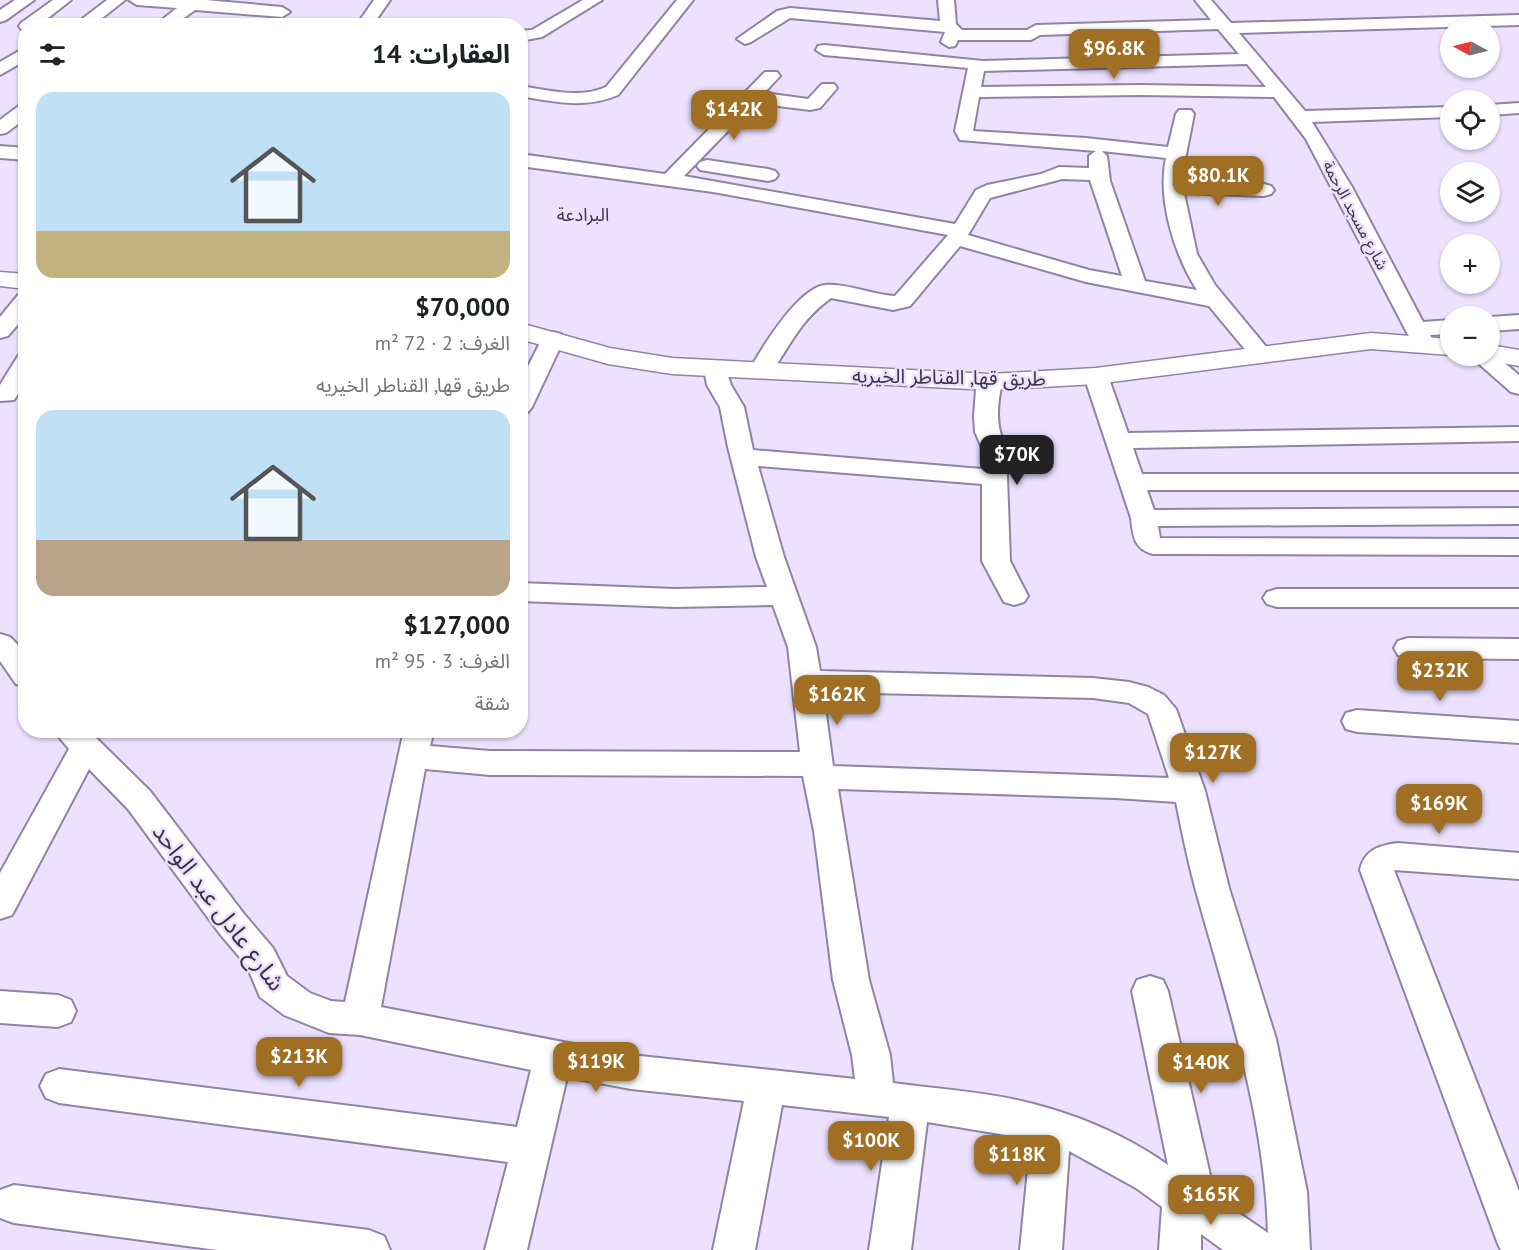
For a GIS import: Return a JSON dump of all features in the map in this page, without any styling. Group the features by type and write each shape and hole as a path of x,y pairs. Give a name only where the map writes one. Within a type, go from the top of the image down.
{"street":[{"path":"0,17 26,0"},
{"path":"37,18 63,0"},
{"path":"92,18 117,0"},
{"path":"136,0 279,15"},
{"path":"370,18 382,0"},
{"path":"560,0 590,2"},
{"path":"528,92 570,98 604,96 612,91 685,0"},
{"path":"940,60 950,31 946,0"},
{"name":"شارع مسجد الرحمة","path":"1203,0 1300,117 1342,187 1420,336"},
{"path":"528,35 536,34 590,2"},
{"path":"174,18 191,6"},
{"path":"744,39 783,14 790,13 950,31 1031,35 1036,30 1519,20"},
{"path":"824,50 973,62 977,66 1250,59"},
{"path":"0,70 18,58"},
{"path":"977,66 964,135 1177,154"},
{"path":"670,180 771,76"},
{"path":"753,97 810,105 814,104 828,88"},
{"path":"972,92 1279,92"},
{"path":"1500,109 1519,108"},
{"path":"1300,117 1440,112"},
{"path":"1185,114 1173,170 1174,187 1187,254 1198,277 1261,354"},
{"path":"2,128 18,115"},
{"path":"2,128 18,128"},
{"path":"1041,142 1049,178"},
{"path":"1098,146 1098,174 1136,286"},
{"path":"0,152 18,153"},
{"path":"528,161 751,193 959,234 1071,273 1218,302"},
{"path":"688,162 768,175"},
{"path":"0,170 18,171"},
{"path":"761,371 778,338 791,323 827,291 893,303 902,301 959,234 983,194 994,189 1049,178 1063,172 1098,174"},
{"path":"1174,187 1264,190"},
{"path":"0,279 18,281"},
{"path":"0,331 18,310"},
{"path":"1500,323 1519,322"},
{"path":"1420,336 1440,330"},
{"name":"طريق قها, القناطر الخيريه","path":"528,333 629,360 716,369 990,382 1096,376 1420,336 1440,343"},
{"path":"528,391 553,339"},
{"path":"1500,355 1519,358"},
{"path":"1493,366 1519,387"},
{"path":"716,369 719,385 732,407 770,557 802,647 818,770 830,831 851,980 871,1055 893,1100 890,1250"},
{"path":"6,395 18,375"},
{"path":"1096,376 1144,518 1147,540 1158,547 1519,547"},
{"path":"990,382 984,406 990,440 994,448 996,561 1014,596"},
{"path":"1118,441 1519,434"},
{"path":"743,457 996,478"},
{"path":"1131,482 1519,482"},
{"path":"1144,518 1519,516"},
{"path":"528,592 675,598 784,596"},
{"path":"1277,598 1519,598"},
{"path":"0,644 18,664"},
{"path":"1408,648 1519,650"},
{"path":"807,681 1093,688 1132,693 1152,701 1161,709 1189,791 1212,888 1257,1039 1287,1192 1289,1250"},
{"path":"1357,721 1519,732"},
{"path":"0,905 77,738"},
{"name":"شارع عادل عبد الواحد","path":"77,738 139,800 232,924 261,958 273,987 297,1004 329,1017 360,1019 449,1035 553,1058 631,1072 893,1100 1020,1118 1083,1137 1150,1175 1258,1250"},
{"path":"360,1019 416,743 490,763 818,770 1189,791"},
{"path":"1519,866 1398,856 1386,857 1378,864 1377,870 1519,1244"},
{"path":"1150,991 1191,1204 1180,1250"},
{"path":"0,1007 58,1011"},
{"path":"506,1250 553,1058"},
{"path":"59,1086 531,1147"},
{"path":"734,1250 766,1087"},
{"path":"1041,1250 1051,1128"},
{"path":"14,1204 369,1250"}],"district":[{"name":"البرادعة","path":"583,214"}]}
